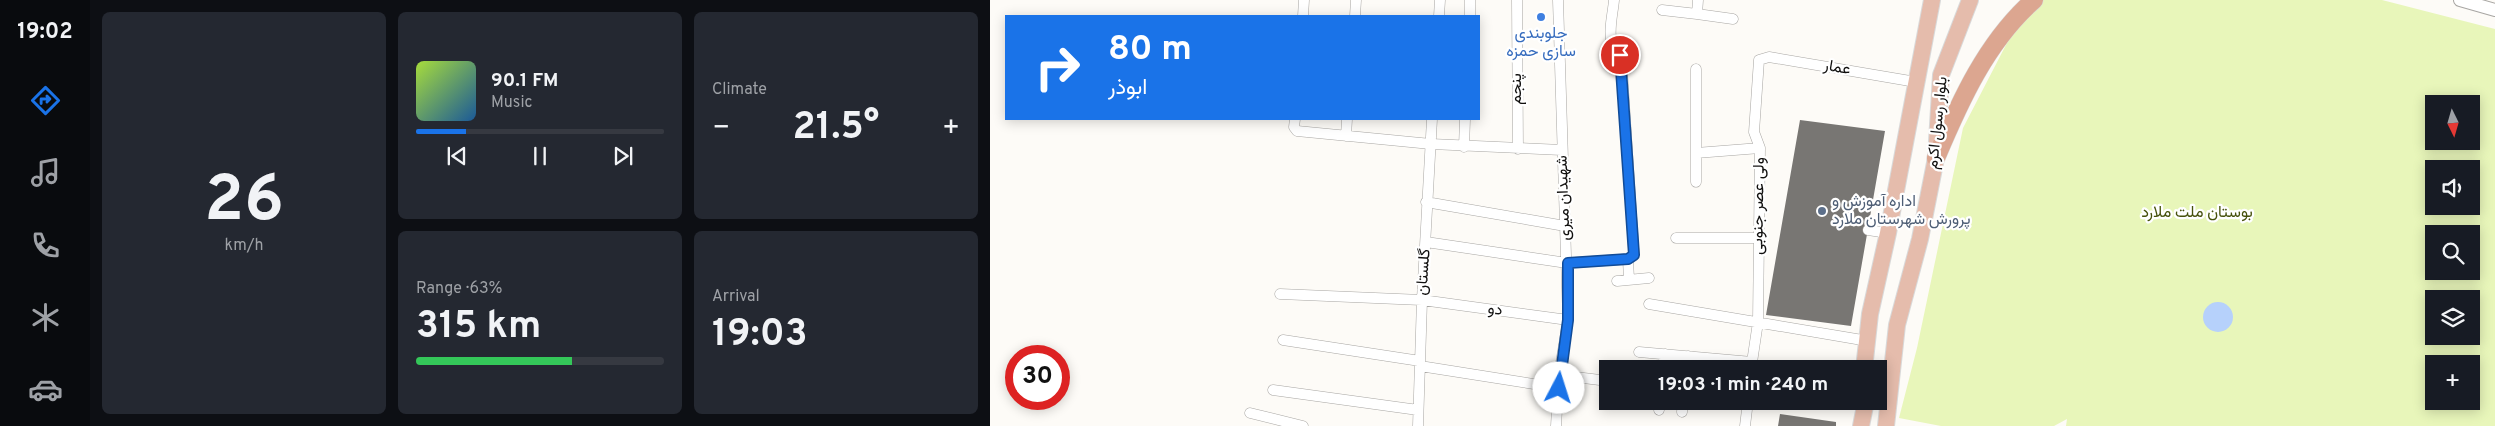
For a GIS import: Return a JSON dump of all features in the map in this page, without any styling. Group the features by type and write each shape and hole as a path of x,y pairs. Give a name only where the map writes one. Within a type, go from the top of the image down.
{"highway":[{"path":"1936,158 1982,61 2020,12 2034,0"}],"main road":[{"name":"بلوار رسول اکرم","path":"1865,360 1870,314 1888,233 1932,0"},
{"name":"بلوار رسول اکرم","path":"1886,426 1897,325 1920,239 1936,158 1940,75 1970,0"},
{"path":"1870,314 1875,323 1884,327 1897,325"},
{"path":"1887,400 1890,403"},
{"path":"1859,426 1860,410"},
{"path":"1859,426 1863,410"}],"street":[{"path":"1303,15 1304,0"},
{"path":"1355,15 1356,0"},
{"path":"1439,15 1440,0"},
{"path":"1470,0 1470,15"},
{"name":"پنجم","path":"1517,0 1518,149"},
{"name":"شهیدان میری","path":"1556,426 1559,374 1568,320 1568,263 1562,150 1558,0"},
{"path":"1426,242 1568,263 1628,259 1634,255 1622,69 1620,55 1613,50 1611,41 1614,0"},
{"path":"1696,14 1698,0"},
{"path":"2460,0 2495,10"},
{"path":"1662,10 1733,19"},
{"name":"عمار","path":"1759,60 1769,57 1916,82"},
{"name":"ولی عصر جنوبی","path":"1753,360 1758,322 1757,238 1760,148 1754,132 1759,60"},
{"path":"1696,69 1696,182"},
{"path":"1346,136 1347,120"},
{"name":"گلستان","path":"1418,426 1426,202 1432,120"},
{"path":"1464,147 1466,120"},
{"path":"1294,123 1297,131 1346,136 1464,147 1562,150"},
{"path":"1696,153 1760,148"},
{"path":"1426,202 1565,226"},
{"path":"1868,230 1888,233"},
{"path":"1676,238 1757,238"},
{"path":"1628,259 1629,280"},
{"path":"1617,281 1650,278"},
{"name":"دو","path":"1280,294 1422,300 1568,320"},
{"path":"1649,304 1868,340"},
{"path":"1283,340 1559,388"},
{"path":"1639,352 1688,356 1705,360"},
{"path":"1664,360 1665,354"},
{"path":"1688,356 1688,360"},
{"path":"1559,374 1599,380"},
{"path":"1273,390 1418,410"},
{"path":"1745,426 1747,410"},
{"path":"1250,413 1303,426"}],"green space":[{"name":"بوستان ملت ملارد","path":"2043,0 2382,0 2495,29 2495,426 2066,426 2067,419 2054,426 1941,426 1899,418 1917,348 1963,128 2009,39"}],"water":[{"path":"2218,302 2224,303 2232,311 2232,323 2224,331 2218,332 2212,331 2204,323 2203,317 2204,311 2212,303"}],"building":[{"path":"1800,120 1885,131 1851,326 1766,315"},
{"path":"1780,414 1836,422 1836,426 1778,426"}],"place":[{"name":"جلوبندی سازی حمزه","path":"1541,17"},
{"name":"اداره آموزش و پرورش شهرستان ملارد","path":"1822,211"}],"route":[{"path":"1559,388 1559,374 1568,320 1568,263 1628,259 1634,255 1620,55"}]}
